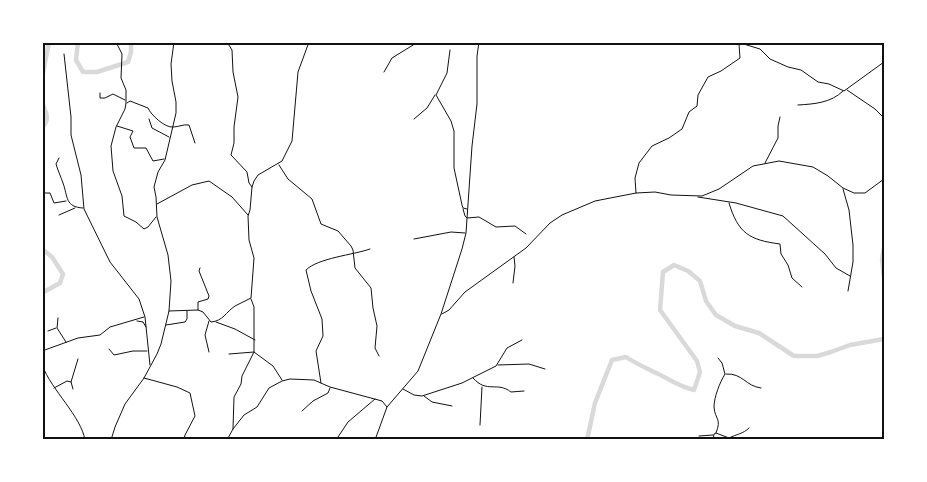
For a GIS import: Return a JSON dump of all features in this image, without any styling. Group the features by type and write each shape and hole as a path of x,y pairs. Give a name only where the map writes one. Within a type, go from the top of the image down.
{"street":[{"path":"116,42 122,52 121,78 126,90 126,104 116,126 111,146 113,171 122,196 123,214 144,229 157,217"},
{"path":"112,440 114,427 125,404 144,378 161,344 169,311 171,281 168,255 157,217 154,187 158,172 165,158 176,106 171,64 174,42"},
{"path":"227,42 232,50 233,72 238,97 234,143 231,155 247,172 249,183 252,187"},
{"path":"233,429 234,397 254,352 255,340 254,307 251,298 254,258 249,240 248,216 252,187 258,175 282,161 292,141 298,72 309,42"},
{"path":"384,72 392,58 418,42"},
{"path":"375,440 387,407 418,372 441,314 466,233 477,104 477,56 479,42"},
{"path":"636,193 635,178 639,163 652,146 682,129 689,112 697,106 698,95 708,77 740,58 738,43 760,49 770,59 788,67 801,70 818,82 829,84 844,91"},
{"path":"414,120 427,108 448,73 450,50"},
{"path":"64,54 72,117 71,135 81,175 84,208 110,262 139,299 145,317 150,366"},
{"path":"798,105 831,100 884,62"},
{"path":"847,90 875,109 884,118"},
{"path":"100,93 100,98 113,94 126,100"},
{"path":"436,95 452,121 454,131 454,168 467,218"},
{"path":"126,104 130,101 148,108 164,125 171,128 189,125 195,143"},
{"path":"764,163 778,138 780,117"},
{"path":"150,119 152,128 170,137"},
{"path":"116,126 132,131 130,137 134,148 146,148 153,161 165,158"},
{"path":"59,158 56,164 67,200 75,208"},
{"path":"695,196 719,189 753,166 779,161 809,165 828,176 843,188 860,194 884,179"},
{"path":"278,165 288,179 312,198 321,224 338,231 353,248 355,268 372,290 377,326 375,348 379,356"},
{"path":"157,204 192,184 209,181 232,197 248,216"},
{"path":"843,188 849,210 853,245 853,262 848,292"},
{"path":"441,314 449,310 465,292 526,248 543,230 562,215 595,200 636,193 654,192 695,196 754,207 785,218 825,254 836,268 850,276"},
{"path":"42,193 50,193 54,203 67,200"},
{"path":"729,202 736,221 747,235 764,242 780,244 781,254 788,265 792,278 802,287"},
{"path":"59,215 75,208 84,208"},
{"path":"463,208 468,209"},
{"path":"467,218 479,217 496,227 515,226 526,234"},
{"path":"414,239 451,232 466,233"},
{"path":"322,383 316,351 323,336 322,319 310,291 306,270 323,262 370,249"},
{"path":"513,283 514,256"},
{"path":"198,310 198,302 208,299 209,296 199,271 200,268"},
{"path":"215,322 224,317 232,308 251,298"},
{"path":"165,325 185,322 187,310"},
{"path":"169,311 198,310 203,312 210,321 235,329 255,340"},
{"path":"42,351 78,338 100,335 110,327 145,317"},
{"path":"58,318 57,328 66,342"},
{"path":"136,320 143,322 146,327"},
{"path":"208,352 205,335 210,321"},
{"path":"48,331 57,328"},
{"path":"497,365 507,348 522,340"},
{"path":"108,349 114,355 133,351 147,351"},
{"path":"230,354 254,352 273,366 282,381"},
{"path":"713,440 719,422 714,408 715,394 725,374 723,364 718,358"},
{"path":"73,388 71,382 78,359"},
{"path":"403,389 414,395 423,396 451,387 497,365 529,364 545,369"},
{"path":"42,365 54,388 79,423 85,440"},
{"path":"725,374 737,374 751,385 761,388"},
{"path":"144,378 177,387 190,393 195,416 184,440"},
{"path":"472,378 482,386 504,387 511,392 524,391"},
{"path":"227,440 233,429 246,414 257,407 269,388 290,379 307,379 322,383 330,387 382,401 387,407"},
{"path":"54,388 67,381 71,382"},
{"path":"480,425 482,386"},
{"path":"302,411 313,401 328,393 330,387"},
{"path":"423,396 432,402 452,406"},
{"path":"336,440 346,424 375,399"},
{"path":"699,436 715,434 729,438 741,434 749,428"}],"waterway":[{"path":"42,78 49,42"},
{"path":"78,42 76,60 83,72 97,72 128,62 131,42"},
{"path":"42,100 47,117 42,128"},
{"path":"42,249 52,257 63,274 60,283 42,293"},
{"path":"884,249 882,259 884,278"},
{"path":"587,440 595,403 612,360 626,357 678,385 694,390 700,372 697,361 660,310 663,272 674,265 688,271 700,281 706,301 716,315 735,326 759,333 794,356 817,356 850,345 884,339"}]}
